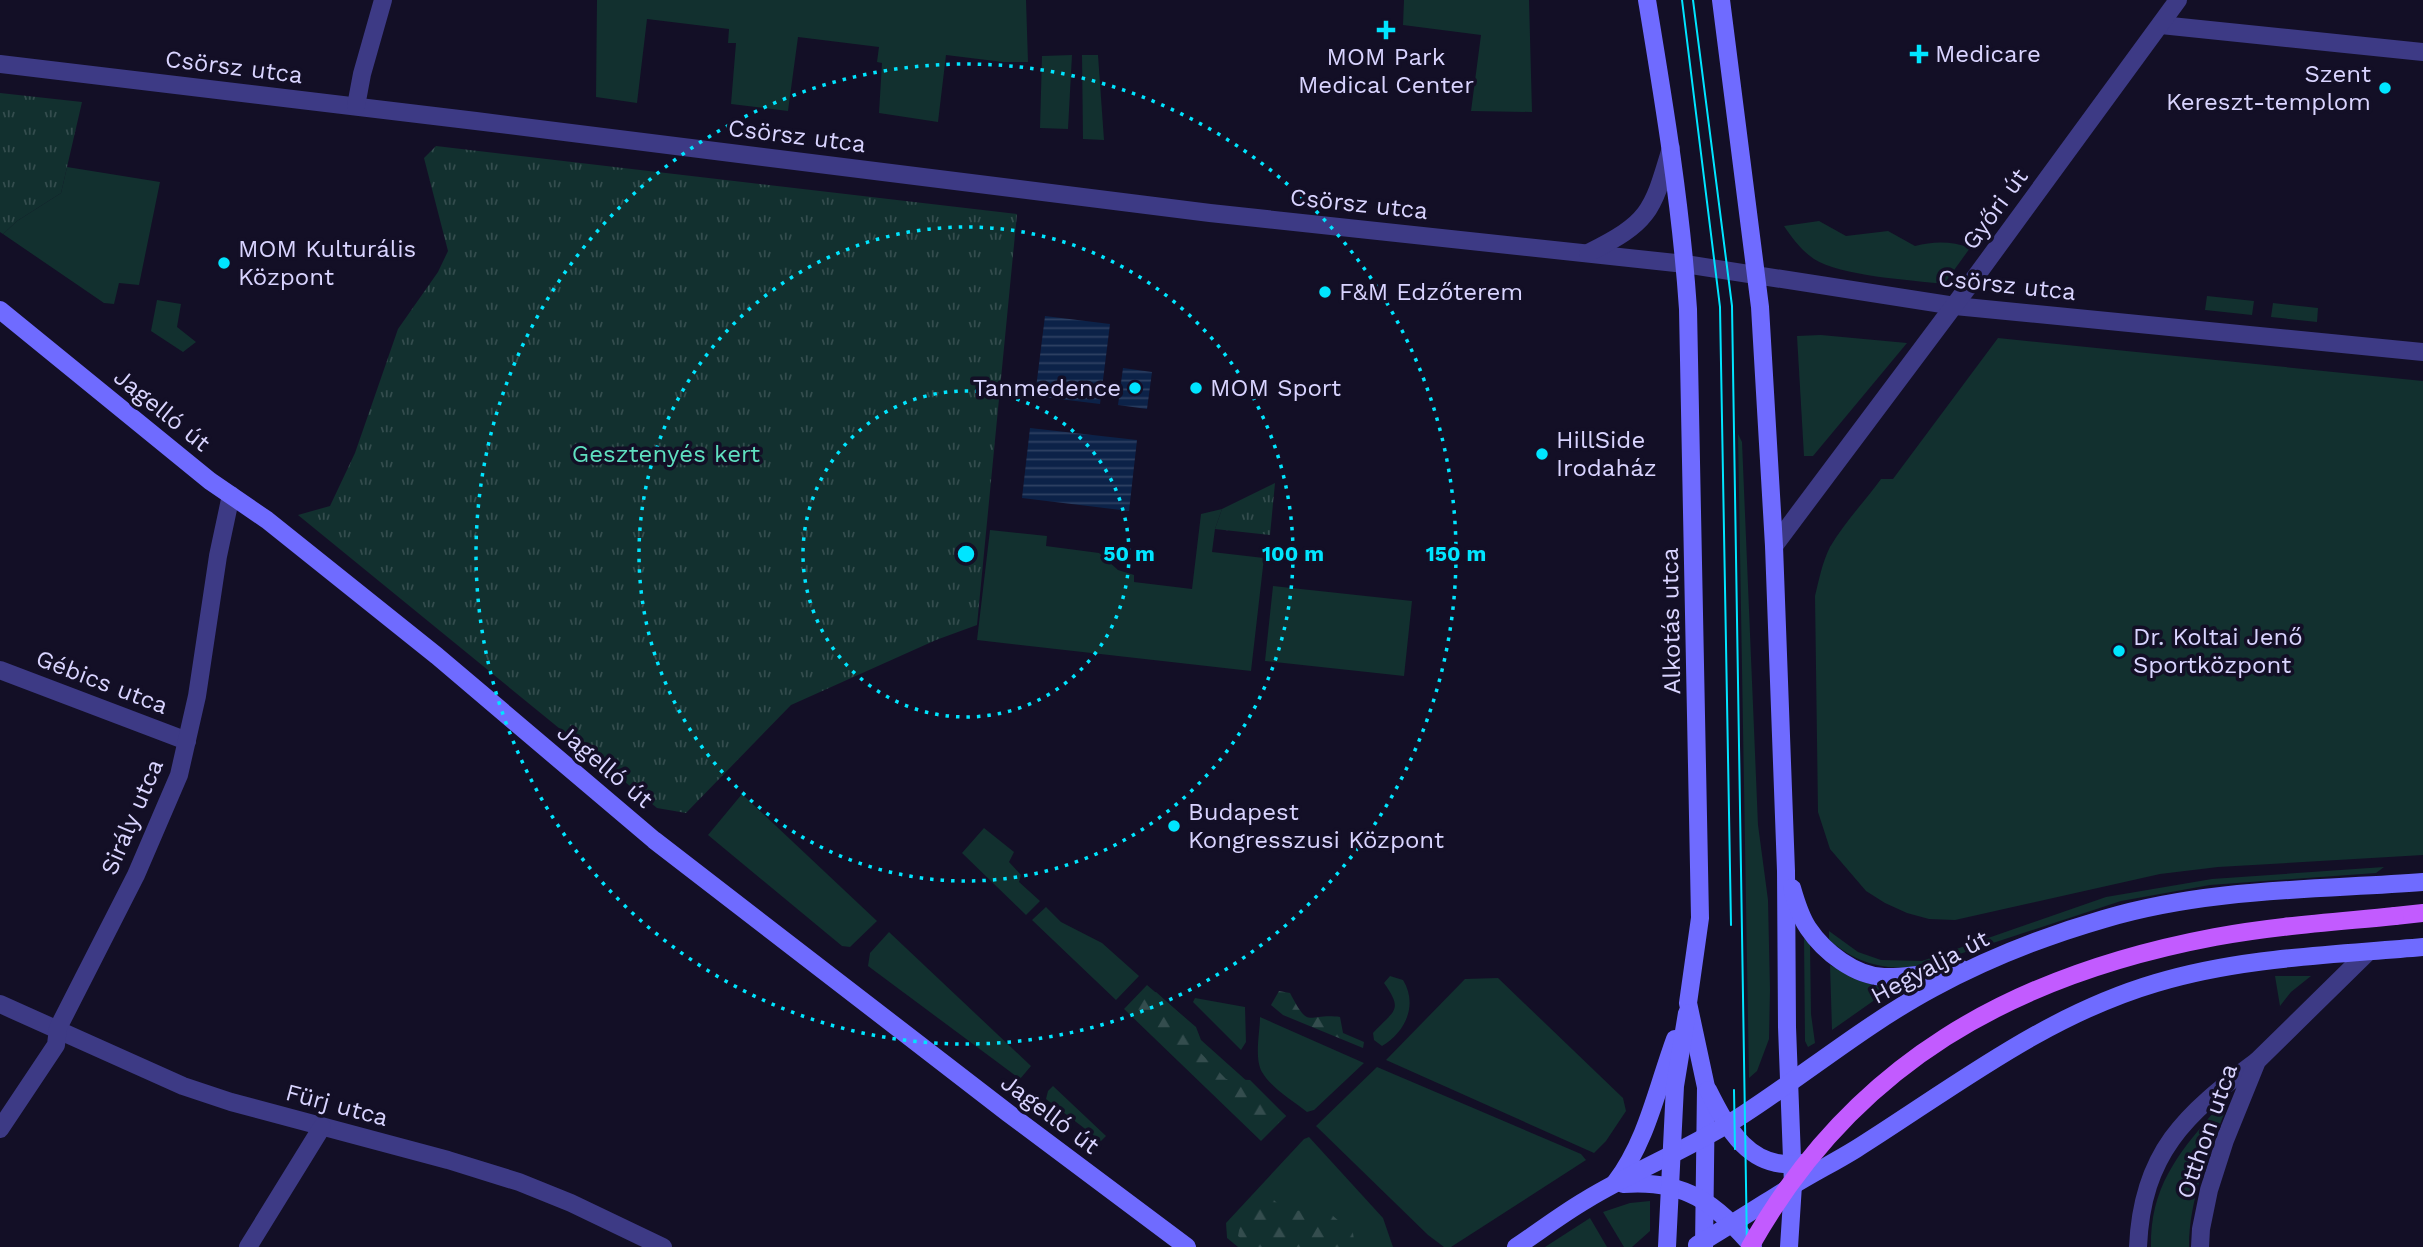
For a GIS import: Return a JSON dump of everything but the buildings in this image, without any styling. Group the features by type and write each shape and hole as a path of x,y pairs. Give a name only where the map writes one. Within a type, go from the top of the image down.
{"main road":[{"name":"Alkotás utca","path":"1647,0 1671,148 1685,264 1691,387 1700,918 1688,1003 1706,1087 1701,1245"},
{"path":"1721,0 1762,333 1774,546 1786,871 1793,1185 1789,1247"},
{"name":"Jagelló út","path":"0,310 437,656 654,840 1008,1113 1187,1247"},
{"path":"1786,871 1798,909 1808,928 1821,944 1843,962 1859,970 1881,977 1914,976 1981,964"},
{"name":"Hegyalja út","path":"1516,1247 1586,1200 1726,1126 1899,1009 1931,989 1981,964 2060,933 2151,907 2230,895 2423,882"},
{"path":"1613,1185 1644,1182 1671,1185 1703,1199 1733,1224 1752,1247 1788,1187 1829,1134 1861,1102 1928,1048 1966,1023 2006,1003 2074,974 2162,949 2231,935 2423,914"},
{"path":"1701,1245 1993,1059 2051,1026 2101,1003 2156,983 2213,969 2423,947"},
{"path":"1667,1247 1675,1086 1688,1003"},
{"path":"1613,1185 1626,1168 1647,1124 1657,1086 1688,1003"},
{"path":"1706,1087 1726,1126 1746,1148 1759,1156 1792,1164 1855,1149"}],"street":[{"path":"356,106 383,0"},
{"name":"Győri út","path":"1774,546 1955,306 2178,0"},
{"path":"2161,25 2423,52"},
{"name":"Csörsz utca","path":"0,64 1210,213 1685,264 1955,306 2423,352"},
{"path":"1588,253 1621,236 1647,214 1657,195 1671,148"},
{"name":"Sirály utca","path":"0,1129 56,1045 58,1028 136,875 179,775 197,696 218,556 231,495"},
{"name":"Gébics utca","path":"0,670 187,741"},
{"name":"Otthon utca","path":"2200,1247 2209,1190 2256,1061 2368,952"},
{"name":"Fürj utca","path":"0,1004 183,1086 519,1182 571,1203 656,1246"},
{"path":"2138,1247 2144,1194 2159,1158 2183,1123 2210,1096 2256,1061"},
{"path":"248,1247 322,1127"}],"green space":[{"path":"597,0 1026,0 1028,62 1003,62 946,55 938,122 879,113 882,63 877,62 879,47 798,37 788,111 731,104 736,43 728,43 729,29 647,19 637,103 596,97"},
{"path":"1404,0 1529,0 1532,112 1471,111 1481,35 1403,25"},
{"path":"1072,55 1068,129 1040,128 1042,56"},
{"path":"1082,55 1098,55 1104,140 1083,139"},
{"path":"0,93 82,102 61,193 17,221 3,234 0,232"},
{"name":"Gesztenyés kert","path":"436,146 1017,214 977,625 936,640 791,705 686,813 657,808 298,515 330,506 355,453 398,329 438,272 448,251 424,158"},
{"path":"67,167 160,182 139,285 119,283 114,304 104,303 3,234 17,221 61,193"},
{"path":"1819,221 1846,236 1888,231 1915,246 1943,243 1970,248 1944,284 1841,270 1814,259 1784,226"},
{"path":"2207,296 2254,301 2252,315 2205,310"},
{"path":"157,300 181,304 177,327 196,342 183,352 151,331"},
{"path":"2273,303 2318,308 2317,322 2271,317"},
{"path":"1821,335 1907,343 1813,456 1804,456 1797,336"},
{"name":"Dr. Koltai Jenő Sportközpont","path":"1998,338 2423,381 2423,855 2218,867 2160,874 1955,920 1929,919 1885,903 1866,891 1830,849 1818,812 1815,596 1823,565 1830,547 1848,521 1881,479 1893,479"},
{"path":"1738,434 1742,442 1758,825 1768,900 1770,990 1769,1039 1757,1071 1749,1078"},
{"path":"1275,483 1270,535 1215,529 1222,509"},
{"path":"1222,509 1215,529 1212,552 1264,558 1251,671 977,640 990,530 1047,536 1046,546 1099,553 1118,570 1134,575 1134,582 1192,589 1201,514"},
{"path":"1273,586 1412,601 1404,676 1265,661"},
{"path":"742,794 877,921 850,947 842,946 708,835"},
{"path":"984,828 1014,852 1009,862 1021,875 1019,882 1040,901 1026,915 962,853"},
{"path":"2384,867 2376,873 2210,885 2121,901 1920,967 1871,964 1850,955 1829,940 1829,931 1858,952 1881,960 1922,961 2106,897 2212,879"},
{"path":"1046,907 1061,922 1102,943 1139,976 1116,1000 1032,920"},
{"path":"889,932 1031,1066 1020,1079 868,966 870,953"},
{"path":"1804,938 1810,945 1811,1014 1815,1043 1808,1047 1805,1041"},
{"path":"1830,965 1860,981 1887,989 1832,1030"},
{"path":"1390,976 1403,980 1409,1008 1398,1033 1382,1046 1374,1040 1373,1033 1394,1010 1394,999 1384,983"},
{"path":"2275,976 2311,976 2291,992 2280,1006"},
{"path":"1498,978 1623,1098 1626,1111 1606,1141 1594,1153 1386,1060 1465,979"},
{"path":"1147,985 1196,1027 1201,1040 1286,1116 1261,1141 1124,1009"},
{"path":"1279,991 1290,993 1301,1012 1310,1018 1340,1017 1343,1033 1364,1042 1363,1048 1283,1015 1271,1005"},
{"path":"1156,992 1187,1020 1185,1037 1226,1079 1250,1080 1286,1116 1269,1131 1260,1132 1130,1007"},
{"path":"1195,998 1245,1007 1246,1042 1241,1050 1193,1002"},
{"path":"1260,1017 1364,1063 1314,1110 1307,1112 1276,1089 1262,1072 1258,1052"},
{"path":"1377,1067 1581,1154 1586,1160 1451,1247 1444,1247 1428,1235 1316,1126"},
{"path":"1053,1086 1106,1136 1101,1141 1046,1099"},
{"path":"2220,1102 2227,1107 2196,1193 2189,1247 2151,1247 2155,1207 2168,1174 2188,1143 2213,1113 2209,1108"},
{"path":"1309,1137 1383,1218 1393,1247 1238,1247 1227,1238 1226,1223 1304,1139"},
{"path":"1266,1192 1285,1211 1326,1210 1353,1233 1355,1247 1251,1247 1238,1236 1242,1215"},
{"path":"1650,1201 1650,1231 1632,1247 1624,1247 1603,1212 1630,1203"},
{"path":"1590,1218 1607,1247 1545,1247"}],"water":[{"path":"1045,316 1110,324 1100,404 1035,396"},
{"name":"Tanmedence","path":"1123,368 1152,372 1147,409 1118,405"},
{"path":"1030,428 1137,440 1129,511 1022,498"}],"tram line":[{"path":"1682,0 1720,307 1731,925"},
{"path":"1693,0 1732,306 1747,1247"},
{"path":"1734,1090 1735,1149"}],"place":[{"name":"MOM Park Medical Center","path":"1386,30"},
{"name":"Medicare","path":"1919,54"},
{"name":"Szent Kereszt-templom","path":"2385,88"},
{"name":"MOM Kulturális Központ","path":"224,263"},
{"name":"F&M Edzőterem","path":"1325,292"},
{"name":"Tanmedence","path":"1135,388"},
{"name":"MOM Sport","path":"1196,388"},
{"name":"HillSide Irodaház","path":"1542,454"},
{"name":"Dr. Koltai Jenő Sportközpont","path":"2119,651"},
{"name":"Budapest Kongresszusi Központ","path":"1174,826"}]}
